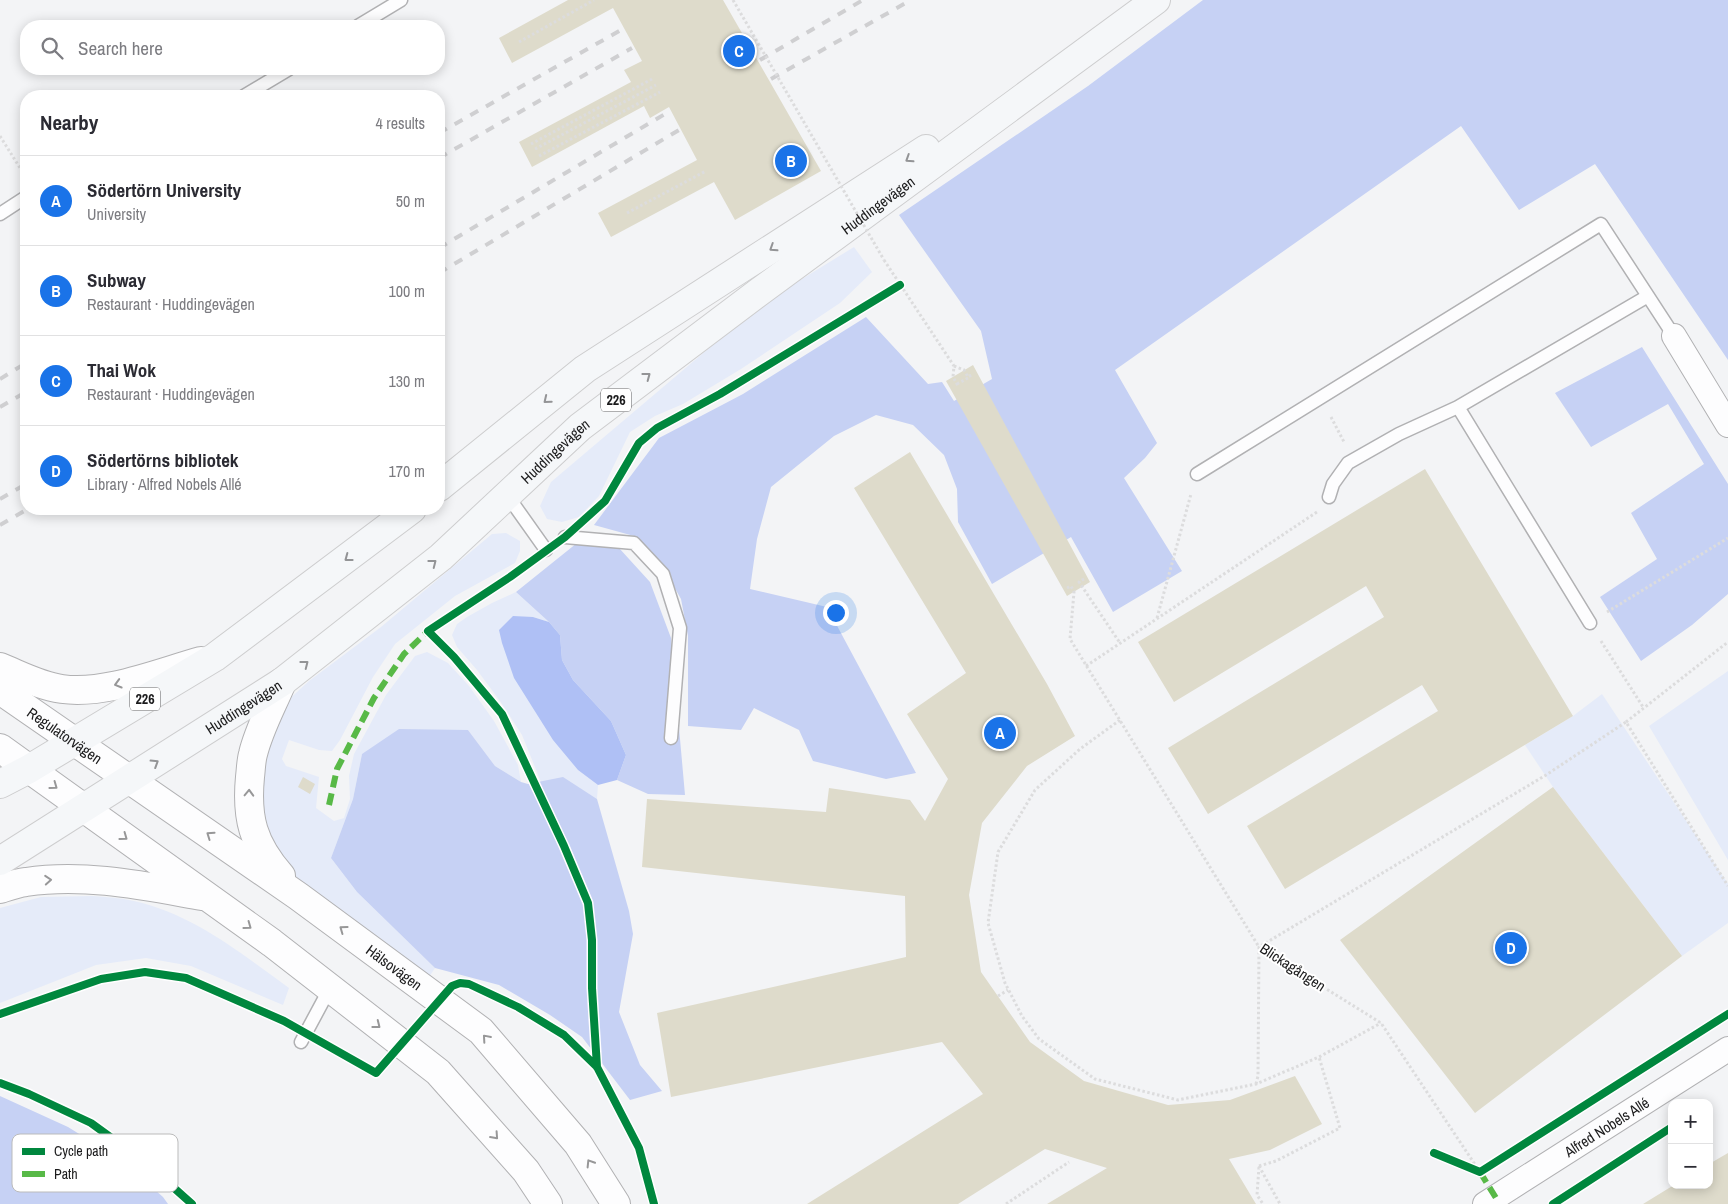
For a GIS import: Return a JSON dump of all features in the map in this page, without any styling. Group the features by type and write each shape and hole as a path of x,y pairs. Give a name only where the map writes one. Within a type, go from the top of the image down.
{"main road":[{"name":"Huddingevägen","path":"445,482 585,369 1156,0"},
{"name":"Huddingevägen","path":"0,861 282,682 440,557 580,427 1156,0"},
{"name":"226","path":"0,784 215,657 404,515"}],"street":[{"path":"1674,336 1728,426"},
{"path":"0,667 40,684 60,689 81,690 102,689 215,657"},
{"path":"282,682 252,755 248,811 256,840 268,861 298,896"},
{"name":"Regulatorvägen","path":"8,696 129,779"},
{"path":"0,748 272,943 438,1072 526,1171 548,1204"},
{"name":"Hälsovägen","path":"129,779 298,896 480,1031 578,1144 616,1204"},
{"path":"0,888 26,882 74,879 130,884 209,897"},
{"name":"Alfred Nobels Allé","path":"1485,1204 1728,1049"}],"lane":[{"path":"368,20 401,0"},
{"path":"254,90 279,75"},
{"path":"0,214 20,201"},
{"path":"1197,474 1601,224 1674,336"},
{"path":"1329,497 1333,484 1348,463 1399,434 1458,408 1648,296"},
{"path":"1458,408 1590,623"},
{"path":"507,495 546,550"},
{"path":"565,537 634,543 663,574 680,628 671,738"},
{"path":"301,1042 330,988"}],"path":[{"path":"519,42 594,0"},
{"path":"733,0 884,260 954,366 964,370 968,378"},
{"path":"531,144 652,79"},
{"path":"535,149 656,85"},
{"path":"539,156 660,92"},
{"path":"0,136 20,168"},
{"path":"627,213 706,171"},
{"path":"892,290 900,285"},
{"path":"954,366 953,376 956,385 973,374"},
{"path":"1157,618 1197,474"},
{"path":"1086,666 1320,510"},
{"path":"1643,707 1590,623 1728,538"},
{"path":"1084,579 1079,582 1120,643"},
{"path":"1256,1084 1258,1076 1259,948 1546,775 1626,722 1728,642"},
{"path":"1120,720 1080,749 1035,790 998,852 988,923 1008,990 1022,1016 1039,1039 1095,1079 1178,1100 1256,1084 1319,1057 1381,1023 1480,1172"},
{"path":"1626,722 1728,886"},
{"path":"998,996 1008,990"},
{"path":"1259,1166 1276,1161 1340,1128 1319,1057"},
{"path":"1006,1204 1069,1162"},
{"path":"1259,1166 1280,1204"},
{"path":"1259,1166 1258,1195 1263,1204"},
{"path":"1480,1172 1488,1167"},
{"path":"1471,1168 1480,1172"}],"shaded area":[{"path":"1203,0 1728,0 1728,360 1595,164 1519,210 1461,126 1115,370 1157,443 1145,458 1124,478 1182,571 1113,612 1071,537 992,584 958,522 957,489 944,455 913,425 876,415 834,436 771,487 757,539 750,589 827,607 916,773 886,779 813,761 799,730 754,708 741,730 688,726 688,636 681,599 659,560 634,536 594,525 659,438 743,394 866,317 928,384 942,382 954,401 992,379 981,331 899,215 1088,86"},
{"path":"854,247 872,272 840,303 741,369 683,404 655,416 630,432 599,496 579,517 562,522 547,519 540,506 551,482 708,349 784,290"},
{"path":"1642,347 1728,484 1728,594 1692,625 1641,661 1600,597 1657,559 1631,513 1704,464 1668,404 1591,447 1555,393"},
{"path":"506,533 520,541 520,551 515,563 455,596 395,644 373,677 340,740 332,751 319,750 289,740 282,759 286,766 319,777 316,808 334,821 344,818 350,799 349,776 354,754 386,695 415,656 427,652 448,663 469,686 494,721 518,765 521,782 495,766 468,730 362,754 353,799 331,858 357,892 435,968 429,977 296,878 281,862 256,802 271,727 285,703 309,681 381,627 492,534"},
{"path":"577,543 619,548 650,582 671,638 685,795 648,794 617,780 626,755 611,721 573,680 562,660 560,635 549,622 516,592"},
{"path":"516,592 549,622 533,617 578,770 598,785 597,799 563,778 541,782 522,735 500,701 457,647 452,635 457,624 467,617"},
{"path":"513,616 533,617 549,622 560,635 562,660 573,680 611,721 626,755 617,780 598,785 578,770 553,740 514,678 502,643 499,630"},
{"path":"1728,671 1728,860 1649,726"},
{"path":"1602,694 1728,884 1728,923 1682,956 1553,787 1525,745 1573,716"},
{"path":"399,729 468,730 495,766 521,782 528,784 563,777 597,799 629,911 633,934 619,1012 640,1065 662,1091 630,1100 582,1037 550,1015 499,985 435,968 357,892 331,858 353,799 362,754"},
{"path":"92,896 118,898 156,907 197,925 235,949 289,988 283,1005 191,966 146,958 96,965 0,1003 0,908 41,897"},
{"path":"0,1096 79,1134 12,1134 12,1192 157,1192 168,1204 0,1204"}],"building":[{"path":"568,0 723,0 821,171 735,220 714,182 611,237 598,213 697,160 669,107 650,118 644,106 532,167 519,142 631,82 624,70 642,61 613,8 512,63 499,38"},
{"path":"973,365 1090,582 1067,596 946,381"},
{"path":"910,452 1047,684 1075,736 1027,766 982,823 969,895 981,972 1030,1042 1084,1081 1168,1105 1230,1100 1295,1076 1322,1124 1270,1150 1229,1159 1256,1204 1047,1204 1107,1168 1045,1149 958,1204 807,1204 983,1094 942,1042 671,1097 657,1013 906,957 905,896 642,867 647,799 826,812 829,788 910,800 925,821 948,779 907,714 966,673 854,488"},
{"path":"1425,469 1573,716 1285,889 1247,826 1438,711 1422,685 1208,814 1168,748 1384,617 1366,586 1174,702 1138,642"},
{"path":"303,777 315,784 310,794 298,787"},
{"path":"1553,787 1682,956 1475,1113 1340,940"},
{"path":"1728,1153 1728,1204 1643,1204 1668,1189 1713,1189 1713,1162"}],"railway":[{"path":"760,60 863,0"},
{"path":"771,79 911,0"},
{"path":"445,130 621,30"},
{"path":"445,155 632,48"},
{"path":"445,244 670,111"},
{"path":"445,269 679,130"},
{"path":"0,379 20,367"},
{"path":"0,407 20,395"},
{"path":"0,499 20,487"},
{"path":"0,525 20,514"}],"marked path":[{"path":"329,805 337,769 374,698 404,654 428,631"},
{"path":"1480,1172 1496,1198"}],"cycle path":[{"path":"597,1067 592,988 592,940 588,903 564,846 502,714 454,657 428,631 510,577 565,537 605,501 639,443 657,428 720,394 900,285"},
{"path":"0,1014 101,979 145,972 186,978 284,1021 376,1073 452,986 460,983 469,984 518,1007 564,1035 597,1067 639,1148 654,1204"},
{"path":"1434,1153 1480,1172 1728,1014"},
{"path":"0,1083 29,1094 91,1123 106,1134"},
{"path":"1553,1204 1668,1130"},
{"path":"178,1192 192,1204"}],"place":[{"name":"Thai Wok","path":"739,51"},
{"name":"Subway","path":"791,161"},
{"name":"Södertörn University","path":"1000,733"},
{"name":"Södertörns bibliotek","path":"1511,948"}]}
